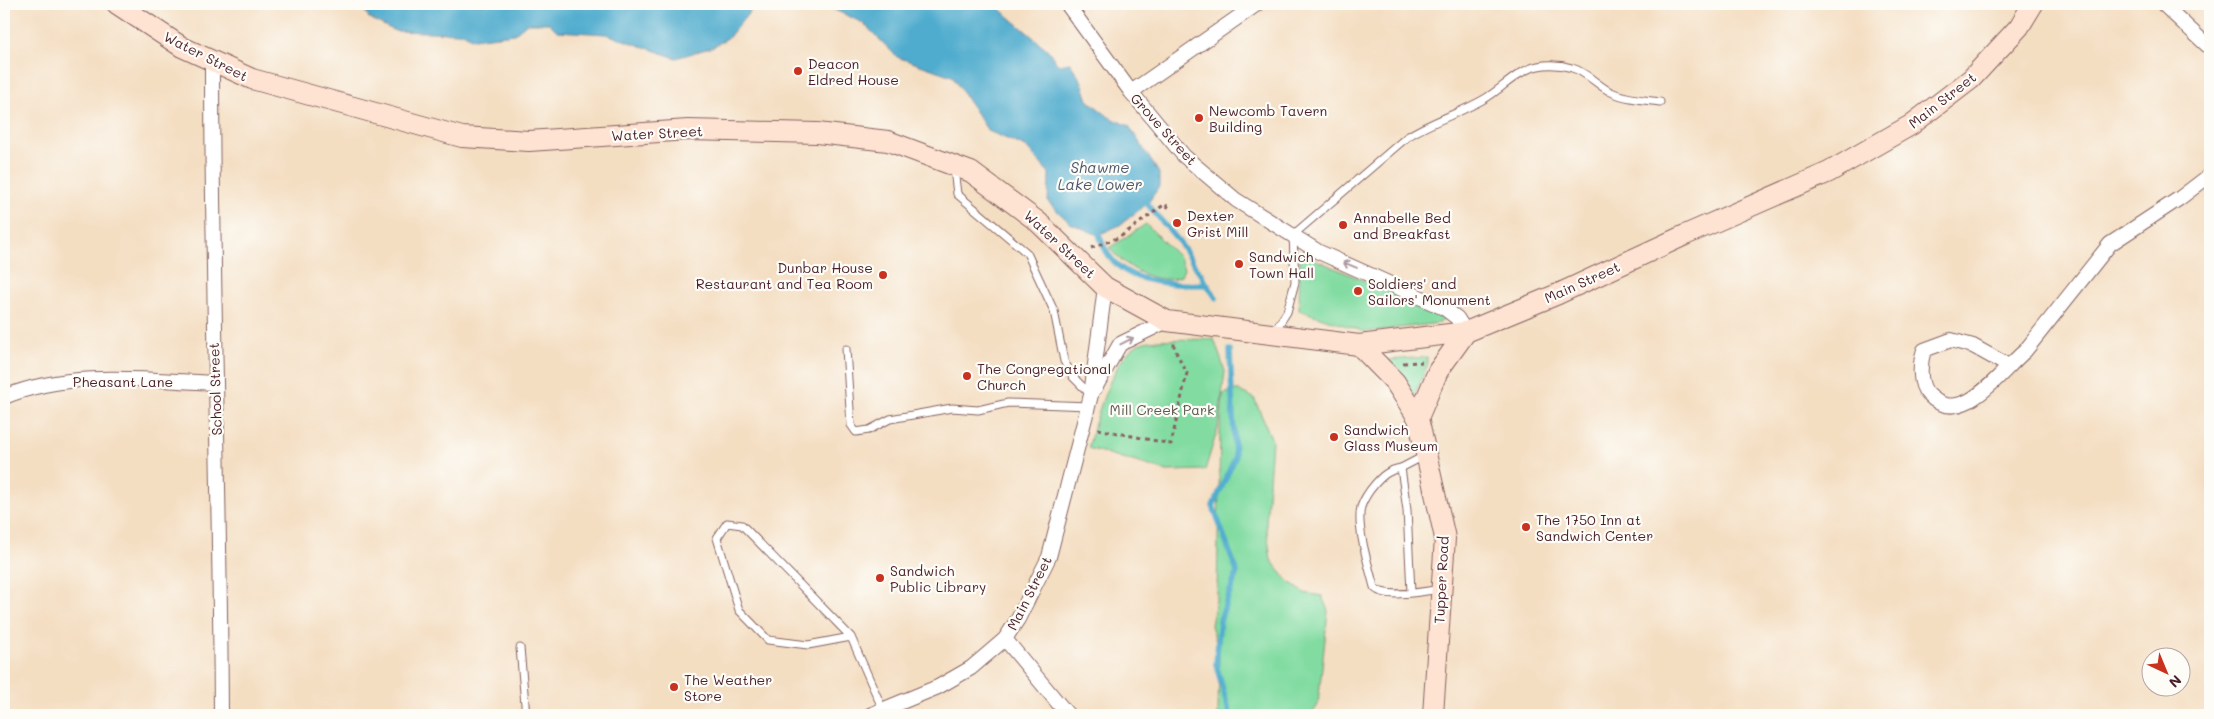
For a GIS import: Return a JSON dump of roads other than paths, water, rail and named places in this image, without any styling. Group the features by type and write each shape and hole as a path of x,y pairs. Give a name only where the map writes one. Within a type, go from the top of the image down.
{"main road":[{"name":"Water Street","path":"117,4 182,47 252,79 462,137 529,141 688,130 817,133 888,141 971,172 1037,221 1105,287 1170,322"},
{"name":"Main Street","path":"1170,322 1359,345 1466,332 1558,294 1685,235 1829,172 1911,125 1971,79 2019,27 2033,4"},
{"path":"1418,418 1438,371 1466,332"},
{"name":"Tupper Road","path":"1359,345 1395,382 1418,418 1445,538 1433,715"}],"street":[{"name":"Grove Street","path":"1067,4 1131,92 1184,156 1236,200 1319,252 1444,308 1457,318 1466,332"},
{"path":"1131,92 1257,4"},
{"path":"2163,4 2210,48"},
{"name":"School Street","path":"212,62 215,384 220,503 220,715"},
{"path":"2007,365 1973,346 1951,340 1924,350 1920,362 1927,393 1939,403 1962,406 1978,397 2007,365 2031,344 2110,244 2180,198 2210,175"},
{"name":"Main Street","path":"870,715 946,682 971,668 1005,639 1018,619 1049,557 1090,400 1105,287"},
{"name":"Main Street","path":"1090,400 1120,344 1170,322"},
{"name":"Pheasant Lane","path":"4,397 58,382 125,379 215,384"},
{"path":"1005,639 1068,715"}],"lane":[{"path":"1272,334 1287,312 1295,282 1293,235 1407,137 1424,126 1453,115 1487,97 1505,83 1537,66 1554,65 1574,68 1611,92 1626,97 1660,102"},
{"path":"954,166 957,194 1027,253 1054,311 1064,361 1090,400"},
{"path":"846,349 851,425 856,432 869,430 890,418 952,408 978,410 1008,404 1090,400"},
{"path":"1426,455 1382,476 1367,493 1361,508 1361,524 1374,587 1382,593 1441,589"},
{"path":"1401,468 1406,510 1411,592"},
{"path":"851,637 808,645 768,640 739,610 717,538 727,523 742,525 851,637 883,710"},
{"path":"520,648 526,715"}],"water":[{"path":"361,4 756,4 729,37 713,47 676,58 606,34 557,31 549,23 527,23 514,34 473,39 463,33 395,31 369,18"},
{"name":"Shawme Lake Lower","path":"822,4 994,4 1048,50 1058,65 1070,63 1082,82 1088,100 1109,117 1129,126 1159,173 1159,187 1148,203 1120,225 1098,235 1070,223 1048,202 1049,173 1026,147 988,131 952,76 897,57 863,23"}],"waterway":[{"path":"1142,198 1178,240 1216,298"},
{"path":"1098,228 1104,247 1112,260 1135,276 1164,283 1208,285"},
{"path":"1230,350 1235,458 1213,506 1237,572 1220,620 1216,664 1230,715"}],"place":[{"name":"Deacon Eldred House","path":"798,71"},
{"name":"Newcomb Tavern Building","path":"1199,118"},
{"name":"Dexter Grist Mill","path":"1177,223"},
{"name":"Annabelle Bed and Breakfast","path":"1343,225"},
{"name":"Sandwich Town Hall","path":"1239,264"},
{"name":"Dunbar House Restaurant and Tea Room","path":"883,275"},
{"name":"Soldiers' and Sailors' Monument","path":"1358,291"},
{"name":"The Congregational Church","path":"967,376"},
{"name":"Sandwich Glass Museum","path":"1334,437"},
{"name":"The 1750 Inn at Sandwich Center","path":"1526,527"},
{"name":"Sandwich Public Library","path":"880,578"},
{"name":"The Weather Store","path":"674,687"}],"park label":[{"name":"Mill Creek Park","path":"1162,409"}]}
